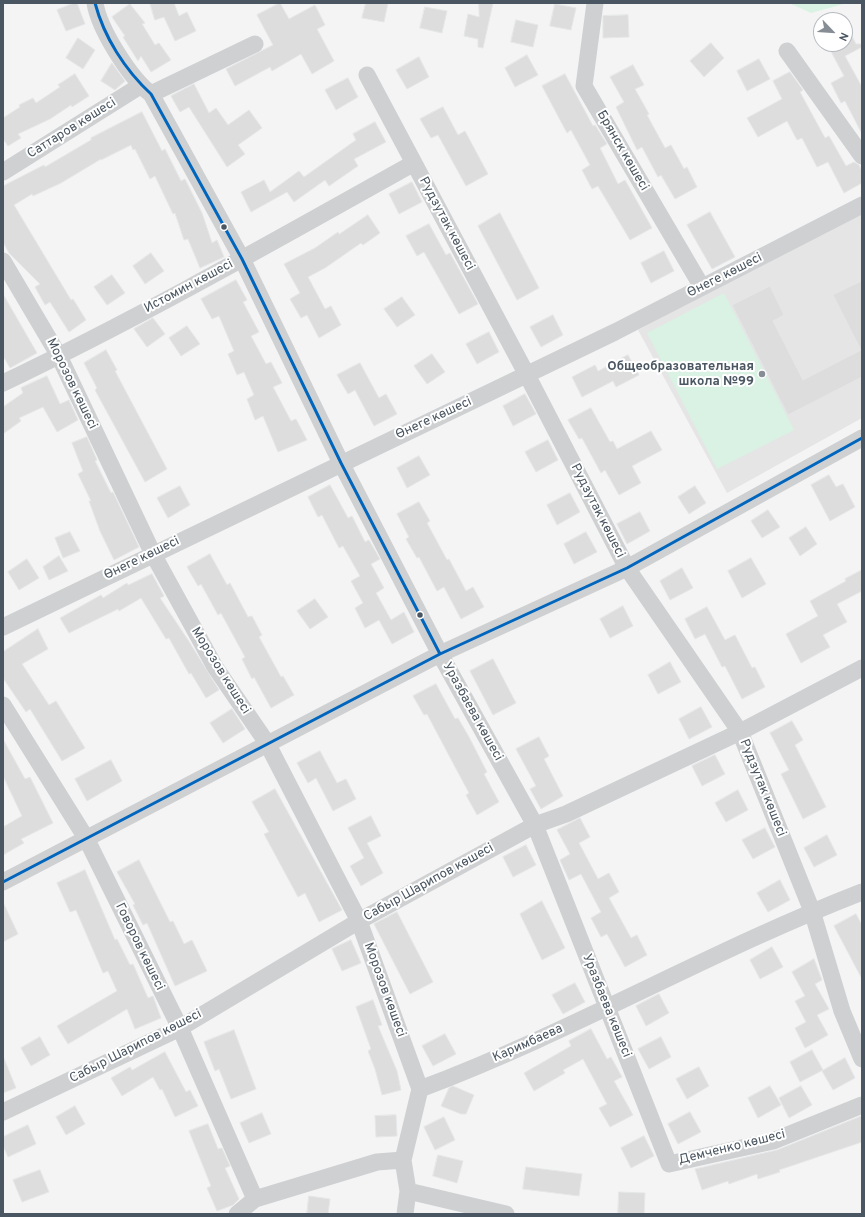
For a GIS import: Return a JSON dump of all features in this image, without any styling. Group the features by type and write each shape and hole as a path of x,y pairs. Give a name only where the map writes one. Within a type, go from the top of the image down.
{"street":[{"name":"Уразбаева көшесі","path":"95,3 110,43 146,90 242,259 341,463 440,654 534,825 669,1164"},
{"name":"Брянск көшесі","path":"595,3 584,86 702,287"},
{"name":"Саттаров көшесі","path":"3,172 146,90 255,44"},
{"path":"787,51 862,156"},
{"name":"Рудзутак көшесі","path":"367,75 527,375 627,568 740,732 812,911 842,1011 862,1059"},
{"name":"Истомин көшесі","path":"3,383 59,356 242,259 414,163"},
{"name":"Өнеге көшесі","path":"3,627 341,463 527,375 862,205"},
{"name":"Морозов көшесі","path":"3,261 59,356 153,554 215,667 267,743 359,921 420,1089"},
{"path":"3,882 440,654 627,568 862,438"},
{"name":"Сабыр Шарипов көшесі","path":"3,1112 180,1028 359,921 534,825 566,814 740,732 862,668"},
{"name":"Говоров көшесі","path":"3,705 86,838 180,1028 255,1199"},
{"name":"Каримбаева","path":"420,1089 462,1073 607,1008 812,911 862,892"},
{"path":"405,1214 408,1191 403,1160 420,1089"},
{"name":"Демченко көшесі","path":"669,1164 773,1141 862,1105"},
{"path":"237,1214 255,1199 377,1162 403,1160"},
{"path":"408,1191 506,1214"}],"shaded area":[{"name":"Общеобразовательная школа №99","path":"862,207 862,418 727,493 638,330"}],"green space":[{"path":"789,3 847,3 813,12 811,13"},
{"path":"724,293 794,430 717,469 647,333"}],"building":[{"path":"77,3 85,24 66,31 57,10"},
{"path":"150,3 174,3 179,16 187,12 196,31 175,41 164,17 155,20"},
{"path":"280,3 289,19 315,5 325,25 317,29 334,61 312,74 301,54 272,71 270,67 235,86 226,69 273,45 257,15"},
{"path":"366,3 388,3 384,22 362,18"},
{"path":"479,3 493,3 483,48 478,47 478,39 464,36 468,14 479,17"},
{"path":"130,4 145,23 142,24 155,45 159,43 171,60 151,72 141,56 138,61 123,37 125,36 112,17"},
{"path":"555,4 576,8 571,30 550,26"},
{"path":"425,7 447,11 442,33 420,28"},
{"path":"628,15 629,37 603,38 603,16"},
{"path":"516,20 538,25 533,47 511,42"},
{"path":"78,38 95,50 83,69 66,58"},
{"path":"853,38 856,44 862,44 862,47 853,52"},
{"path":"711,43 724,58 704,77 690,61"},
{"path":"831,52 853,52 845,56 862,87 862,134 845,101 841,103 831,83 844,76"},
{"path":"527,55 538,75 515,87 505,68"},
{"path":"419,57 429,77 407,89 396,70"},
{"path":"759,59 770,79 747,91 737,71"},
{"path":"112,63 125,81 115,90 101,81"},
{"path":"633,65 644,85 635,89 649,114 647,115 665,148 671,145 684,169 687,167 697,187 675,199 661,175 658,177 642,147 637,150 616,107 624,102 610,77"},
{"path":"790,72 803,90 800,92 825,138 829,136 846,166 854,162 859,165 862,171 862,183 844,193 828,162 817,167 802,138 797,140 787,121 758,137 747,118 782,99 773,81"},
{"path":"75,74 89,96 72,107 71,105 50,119 18,134 21,138 8,146 3,139 3,118 20,107 19,105 33,98 36,103 60,87 58,85"},
{"path":"565,74 593,126 595,125 607,144 600,148 618,184 625,180 652,228 630,240 598,186 592,189 582,170 590,165 571,130 567,133 542,86"},
{"path":"348,78 358,97 336,110 325,90"},
{"path":"194,84 209,113 216,108 228,125 249,110 262,128 238,145 245,154 227,167 189,107 180,112 171,96"},
{"path":"443,107 458,135 465,131 488,174 466,186 438,135 431,138 420,119"},
{"path":"142,112 162,151 165,149 181,181 185,179 202,213 212,243 217,240 224,257 200,268 188,239 184,240 175,213 173,214 155,176 150,179 135,149 133,150 131,145 101,159 61,183 33,196 32,194 14,205 71,300 73,299 86,320 69,332 50,302 45,305 35,287 40,284 9,253 3,242 3,186 44,165 45,167 91,140 91,138"},
{"path":"375,122 386,142 354,159 358,166 329,186 325,180 294,202 287,192 251,212 241,192 264,180 270,192 299,171 304,177 356,140 353,134"},
{"path":"412,182 422,202 399,214 389,194"},
{"path":"710,212 735,257 712,269 687,225"},
{"path":"500,213 539,288 517,300 478,226"},
{"path":"368,215 380,233 363,245 361,243 325,268 308,277 325,309 331,306 341,325 319,338 307,315 301,318 290,299 300,293 284,264 315,248 338,232 339,234"},
{"path":"429,224 446,255 450,253 478,304 459,314 424,252 417,256 406,236"},
{"path":"664,251 674,271 651,283 641,263"},
{"path":"151,253 164,271 145,284 133,266"},
{"path":"112,275 125,293 107,305 94,287"},
{"path":"236,280 247,300 243,302 259,332 251,336 266,364 271,362 282,383 273,387 291,421 296,419 307,440 278,452 263,416 255,420 247,399 254,395 244,372 237,375 228,354 234,351 219,316 212,319 201,299"},
{"path":"862,281 862,377 788,415 732,305 770,286 784,315 773,321 803,380 861,350 833,295"},
{"path":"3,294 37,353 10,368 3,356"},
{"path":"402,297 415,315 397,327 384,309"},
{"path":"553,315 563,335 541,347 530,327"},
{"path":"153,318 165,334 147,347 134,329"},
{"path":"187,326 200,344 181,356 169,338"},
{"path":"489,332 499,352 477,364 466,344"},
{"path":"106,350 117,370 115,371 167,469 145,482 95,390 97,388 84,363"},
{"path":"432,354 445,372 427,384 414,366"},
{"path":"628,355 639,375 616,387 613,381 582,397 572,377 595,365 598,371"},
{"path":"360,363 379,398 386,394 397,414 374,426 355,390 348,394 337,375"},
{"path":"47,376 60,404 69,400 78,420 57,432 43,407 19,418 21,421 3,434 3,407 23,393 21,388"},
{"path":"525,394 536,414 513,426 503,406"},
{"path":"591,408 610,442 613,441 617,449 651,431 662,450 632,466 641,483 619,495 605,470 601,473 582,438 579,439 568,420"},
{"path":"87,437 97,460 95,461 111,493 113,492 139,547 114,560 100,531 89,501 91,501 78,474 83,471 72,443"},
{"path":"548,440 558,460 536,472 525,452"},
{"path":"419,456 430,475 407,488 397,468"},
{"path":"829,475 836,487 843,484 855,507 830,521 811,485"},
{"path":"330,485 348,518 352,516 365,542 369,540 380,559 371,564 384,588 376,593 391,620 404,612 414,632 392,644 379,620 365,628 355,608 363,603 351,581 360,576 343,546 339,548 322,515 318,517 308,497"},
{"path":"180,486 190,505 168,518 157,498"},
{"path":"695,486 706,503 689,514 678,497"},
{"path":"570,493 580,512 557,525 547,505"},
{"path":"419,502 430,521 427,523 466,591 473,587 484,607 461,619 444,587 437,591 419,557 417,558 406,539 409,537 397,514"},
{"path":"768,510 780,527 762,538 751,521"},
{"path":"640,512 650,531 627,544 617,524"},
{"path":"806,527 817,544 800,556 789,538"},
{"path":"70,532 80,551 63,558 55,538"},
{"path":"586,532 597,552 574,564 564,544"},
{"path":"210,554 227,585 230,583 248,617 252,616 262,635 259,637 281,677 283,676 294,695 271,708 254,677 252,679 242,659 245,657 221,613 218,615 201,584 198,586 187,567"},
{"path":"59,556 68,571 49,580 43,567"},
{"path":"751,558 766,584 742,598 728,571"},
{"path":"27,559 39,578 19,590 8,572"},
{"path":"682,568 693,588 670,600 660,581"},
{"path":"862,570 862,591 837,604 847,622 823,635 830,647 801,663 786,634 818,616 810,601 846,581 845,579"},
{"path":"152,574 164,596 160,598 219,690 206,698 191,673 189,674 169,638 166,639 141,598 119,611 118,609 69,633 60,618 101,595 103,598 127,583 128,585"},
{"path":"315,599 328,617 310,629 297,611"},
{"path":"623,606 633,626 610,638 600,619"},
{"path":"707,607 725,640 735,635 752,668 755,667 765,687 742,699 725,666 722,667 705,634 695,639 685,619"},
{"path":"38,629 48,649 22,664 49,705 56,701 85,748 62,761 30,709 26,712 3,678 3,652"},
{"path":"493,659 516,703 493,715 470,671"},
{"path":"670,662 681,682 658,694 648,675"},
{"path":"436,684 455,719 458,718 469,737 487,772 484,774 499,802 477,815 466,795 469,793 427,714 424,715 413,696"},
{"path":"701,707 712,727 689,739 679,719"},
{"path":"232,709 245,729 223,743 210,723"},
{"path":"792,721 803,740 795,745 826,807 803,819 781,774 789,770 770,733"},
{"path":"539,737 549,756 544,759 563,796 541,809 530,789 536,786 516,749"},
{"path":"3,739 25,779 30,777 53,823 21,839 24,843 3,855 3,827 22,816 3,776"},
{"path":"320,751 337,783 346,779 356,799 333,811 316,778 308,783 297,763"},
{"path":"715,755 725,774 702,786 692,766"},
{"path":"111,760 122,781 87,801 75,779"},
{"path":"275,789 342,910 319,922 305,893 298,897 264,834 269,832 252,802"},
{"path":"738,790 748,810 726,822 715,803"},
{"path":"371,816 381,836 367,843 383,873 361,886 350,866 364,858 348,828"},
{"path":"580,818 590,837 579,843 598,879 609,873 619,892 609,898 631,938 637,935 647,955 625,967 607,934 601,937 591,918 601,912 581,874 569,880 560,860 570,854 557,830"},
{"path":"765,828 775,847 753,859 742,840"},
{"path":"827,835 837,855 814,867 804,848"},
{"path":"526,845 536,865 513,877 503,857"},
{"path":"139,860 170,922 173,921 184,944 192,940 207,971 175,986 147,923 143,925 133,905 135,904 117,872"},
{"path":"85,870 115,940 117,939 130,965 133,964 148,998 153,996 161,1018 135,1029 127,1009 68,1044 57,1026 117,991 108,971 103,973 76,910 70,912 57,883"},
{"path":"780,880 790,900 768,912 757,893"},
{"path":"542,901 565,948 542,960 520,914"},
{"path":"3,902 18,934 3,942"},
{"path":"397,912 433,982 410,994 374,924"},
{"path":"856,914 862,925 862,979 834,926"},
{"path":"351,940 361,963 342,971 332,949"},
{"path":"772,947 783,967 760,979 750,960"},
{"path":"814,959 822,980 815,984 829,1009 817,1015 828,1035 805,1048 795,1028 806,1022 795,1001 805,996 792,972"},
{"path":"575,983 585,1002 563,1014 552,995"},
{"path":"659,994 669,1013 646,1026 636,1006"},
{"path":"373,1000 382,1025 378,1026 397,1071 401,1090 382,1095 375,1069 368,1051 371,1049 356,1007"},
{"path":"591,1029 607,1059 611,1057 622,1077 614,1081 633,1115 610,1127 599,1108 607,1104 583,1059 563,1070 565,1073 534,1091 524,1073 571,1046 569,1041"},
{"path":"234,1030 256,1089 231,1099 219,1069 215,1071 204,1042"},
{"path":"445,1034 456,1054 433,1066 422,1046"},
{"path":"40,1037 50,1055 31,1066 21,1048"},
{"path":"661,1037 671,1057 649,1069 638,1049"},
{"path":"812,1050 823,1070 800,1082 790,1062"},
{"path":"165,1052 186,1092 190,1090 198,1106 175,1117 162,1089 160,1090 153,1077 122,1096 111,1078 130,1067 132,1070"},
{"path":"3,1056 16,1088 3,1093"},
{"path":"845,1058 855,1078 833,1090 822,1071"},
{"path":"699,1067 709,1086 687,1099 676,1079"},
{"path":"453,1086 474,1095 466,1114 461,1114 441,1106 449,1088"},
{"path":"770,1086 781,1105 758,1118 748,1098"},
{"path":"801,1086 812,1105 789,1118 779,1098"},
{"path":"75,1106 85,1124 66,1135 56,1117"},
{"path":"690,1112 701,1132 678,1144 668,1124"},
{"path":"262,1113 271,1134 249,1143 240,1123"},
{"path":"396,1115 397,1136 376,1137 375,1116"},
{"path":"862,1116 862,1142 779,1170 780,1172 758,1179 757,1174 729,1184 728,1181 702,1190 695,1169 777,1150"},
{"path":"444,1117 455,1140 435,1150 424,1127"},
{"path":"208,1124 218,1149 222,1148 230,1166 225,1168 239,1199 233,1205 217,1211 207,1188 211,1186 189,1131"},
{"path":"28,1125 36,1144 8,1157 3,1146 3,1137"},
{"path":"644,1136 654,1156 631,1168 621,1148"},
{"path":"438,1155 463,1161 457,1183 433,1176"},
{"path":"526,1167 582,1174 579,1196 523,1189"},
{"path":"40,1170 49,1192 22,1202 13,1180"},
{"path":"619,1192 645,1193 644,1214 618,1214"},
{"path":"309,1196 330,1199 328,1214 307,1214"}],"transit line":[{"path":"95,3 110,40 124,64 141,85 151,94 242,259 341,463 440,654"},
{"path":"3,882 440,654 627,568 862,438"}],"place":[{"name":"Общеобразовательная школа №99","path":"762,374"}]}
